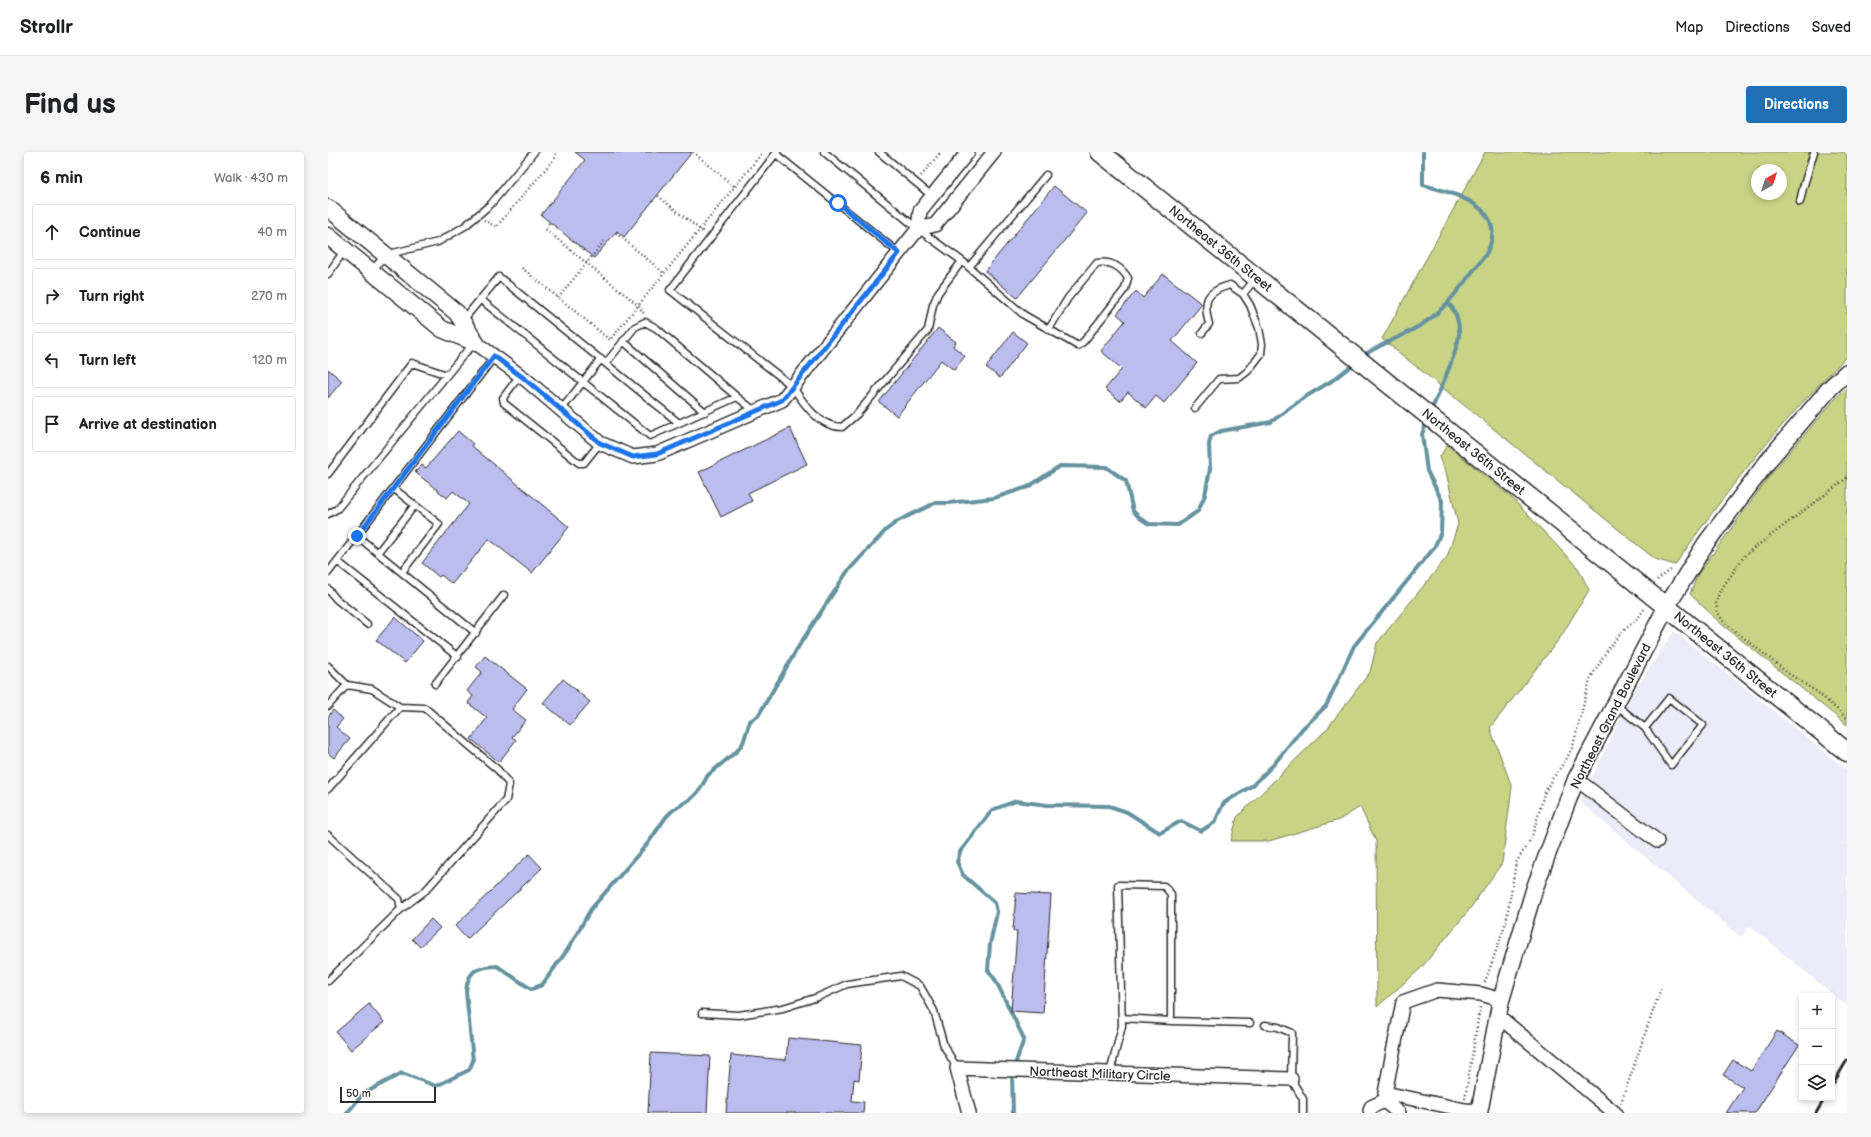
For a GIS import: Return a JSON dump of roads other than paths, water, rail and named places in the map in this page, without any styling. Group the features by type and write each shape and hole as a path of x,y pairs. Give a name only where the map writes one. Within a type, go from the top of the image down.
{"main road":[{"name":"Northeast 36th Street","path":"1100,152 1847,752"}],"street":[{"path":"328,236 442,329 476,343 520,375 600,443 633,457 657,454 782,400 918,229 920,211 968,152"},
{"path":"918,229 935,225 994,152"},
{"path":"328,208 457,313 476,343"},
{"name":"Northeast Grand Boulevard","path":"1479,1112 1501,1000 1535,887 1576,779 1614,704 1667,606 1706,543 1771,457 1830,388 1847,372"},
{"path":"1576,779 1657,841"},
{"path":"1370,1110 1371,1107 1385,1097 1403,1002 1437,990 1481,994 1501,1000"},
{"path":"1498,1016 1618,1109"},
{"path":"957,1068 969,1113"},
{"name":"Northeast Military Circle","path":"957,1068 1291,1079"},
{"path":"1385,1097 1479,1112"},
{"path":"1385,1097 1400,1113"}],"lane":[{"path":"372,271 386,255 438,242 465,226 491,204 534,152"},
{"path":"824,152 918,229 962,261 1024,315 1078,346 1084,341 1125,289 1128,278 1123,270 1109,262 1097,263 1068,298 1049,329"},
{"path":"879,152 932,196"},
{"path":"1800,202 1814,152"},
{"path":"899,253 777,153 670,290 792,386 805,406 831,427 842,427 857,414 928,330 933,305 938,294 962,261"},
{"path":"969,267 1046,174"},
{"path":"328,274 345,249"},
{"path":"1243,294 1256,277"},
{"path":"462,321 499,278 679,423"},
{"path":"1195,408 1219,379 1225,377 1239,378 1248,371 1261,354 1262,344 1259,328 1250,305 1243,294 1230,285 1208,297 1206,301 1206,312 1209,324 1202,333"},
{"path":"480,299 650,436 737,397"},
{"path":"561,410 584,382 635,327 646,323 656,328 755,411"},
{"path":"623,341 705,412"},
{"path":"328,515 337,509 465,353 476,343"},
{"path":"328,573 494,356"},
{"path":"328,474 412,363 447,375"},
{"path":"520,375 504,398 504,403 579,463 584,463 600,443"},
{"path":"393,488 439,524 402,572"},
{"path":"378,552 415,505"},
{"path":"357,536 476,633"},
{"path":"337,561 458,657"},
{"path":"328,589 336,599 367,624"},
{"path":"435,684 458,657 504,595"},
{"path":"328,666 347,685 372,689 400,707 425,708 498,770 509,784 506,800 426,890 401,909 328,981"},
{"path":"328,706 347,685"},
{"path":"1614,704 1644,728 1671,765 1703,725 1669,698 1644,728"},
{"path":"328,789 400,707"},
{"path":"328,835 399,900 401,909"},
{"path":"1110,1073 1122,1026 1118,885 1164,886 1171,894 1171,1020"},
{"path":"702,1013 739,1015 782,1008 818,998 847,984 901,976 920,986 934,1011 944,1046 957,1068"},
{"path":"1122,1018 1250,1023"},
{"path":"1264,1025 1278,1027 1292,1033 1291,1079 1303,1099 1303,1113"}],"waterway":[{"path":"1362,356 1377,347 1417,328 1437,313 1460,288 1488,250 1492,235 1491,223 1484,213 1475,204 1449,192 1423,185 1423,152"},
{"path":"1431,411 1458,343 1459,326 1457,318 1448,303"},
{"path":"347,1113 363,1094 402,1073 436,1086 469,1070 473,1061 466,991 469,978 472,974 484,967 497,966 531,989 542,985 568,949 591,909 648,843 666,817 673,810 692,798 699,791 708,775 737,751 743,743 750,721 758,716 800,644 847,572 886,530 898,521 935,503 994,498 1028,487 1060,466 1106,467 1126,481 1133,511 1140,518 1149,524 1178,525 1198,511 1205,495 1210,469 1209,444 1211,436 1221,431 1271,422 1302,399 1333,380 1356,362"},
{"path":"1013,1113 1012,1073 1024,1039 996,981 988,970 990,944 997,912 995,903 963,875 957,862 960,852 992,810 1016,801 1047,805 1109,806 1127,812 1160,833 1181,821 1201,831 1215,822 1223,804 1253,785 1274,764 1302,729 1326,706 1354,646 1434,548 1441,532 1442,501 1427,471 1422,434 1427,421"}],"railway":[{"path":"1835,1081 1847,1060"},
{"path":"1816,1113 1823,1101"}]}
